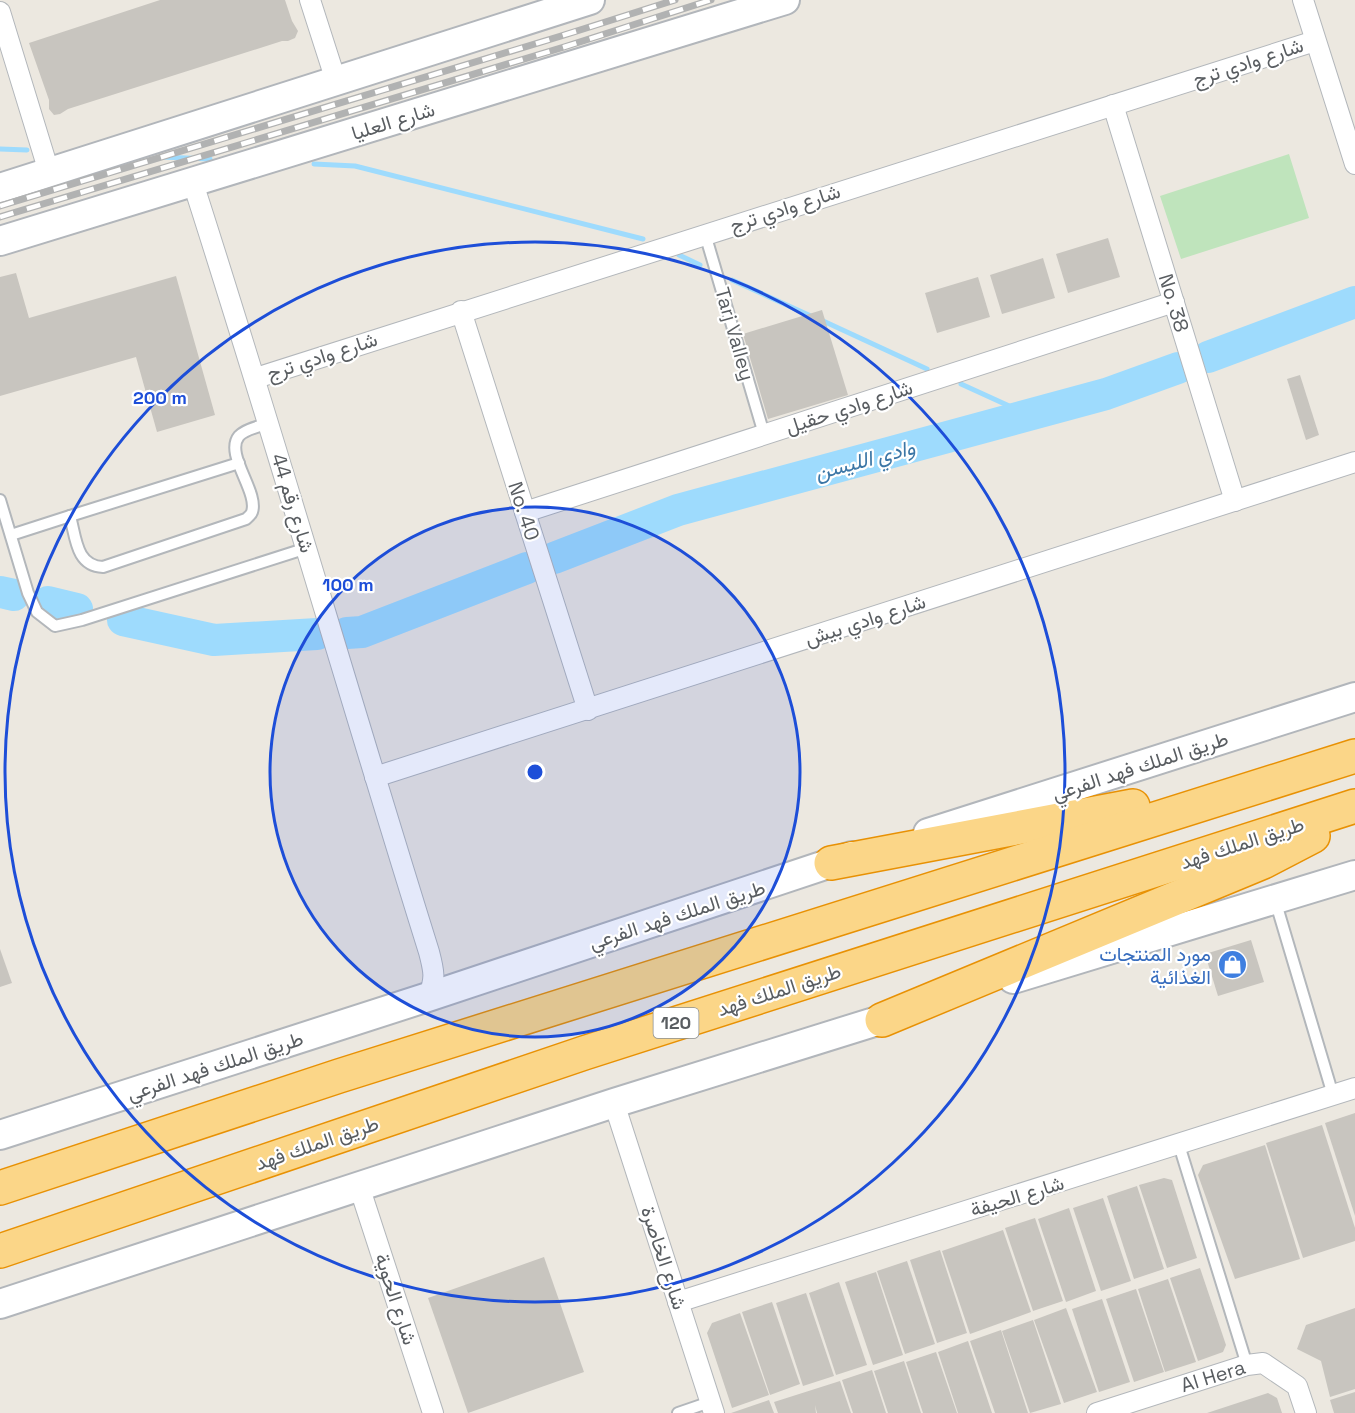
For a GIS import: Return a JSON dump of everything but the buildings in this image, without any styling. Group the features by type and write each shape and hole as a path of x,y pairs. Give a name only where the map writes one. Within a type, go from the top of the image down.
{"highway":[{"path":"0,1188 339,1076 1279,778 1355,756"},
{"path":"831,863 1279,778"},
{"name":"طريق الملك فهد","path":"0,1251 595,1049 1355,806"},
{"path":"882,1020 1263,862 1355,814"}],"main road":[{"path":"0,188 336,81 536,8 590,0"},
{"name":"شارع العليا","path":"0,241 785,0"},
{"name":"طريق الملك فهد الفرعي","path":"0,1135 428,997 831,863 1355,698"},
{"path":"0,1304 614,1103 1355,875"}],"street":[{"path":"310,0 336,81"},
{"path":"1303,0 1355,164"},
{"path":"0,12 49,172"},
{"name":"شارع وادي ترج","path":"256,378 460,311 1315,41"},
{"name":"No. 38","path":"1113,105 1235,501"},
{"name":"شارع رقم 44","path":"193,183 256,378 434,970 434,983 428,997"},
{"name":"شارع وادي حقيل","path":"525,512 1174,302"},
{"name":"No. 40","path":"460,311 588,710"},
{"name":"شارع وادي بيش","path":"375,777 1355,462"},
{"name":"شارع الحيفة","path":"678,1302 1355,1088"},
{"name":"شارع الخاصرة","path":"614,1103 712,1408"},
{"name":"شارع الحوية","path":"359,1186 433,1413"},
{"name":"Al Hera","path":"1101,1412 1247,1365 1263,1363 1297,1386 1306,1413"}],"lane":[{"name":"Tarj Valley","path":"705,234 764,434"},
{"path":"70,516 83,559 92,566 103,567 246,519 252,512 252,503 239,463 236,440 241,433 269,423"},
{"path":"11,535 239,463"},
{"path":"0,500 28,593 38,612 56,626 82,620 307,548"},
{"path":"1275,900 1334,1095"},
{"path":"1179,1145 1247,1365"},
{"path":"678,1413 712,1408"}],"green space":[{"path":"1289,154 1309,218 1181,259 1160,196"}],"waterway":[{"path":"0,149 27,150"},
{"path":"161,157 210,159"},
{"path":"314,164 355,166 643,239"},
{"path":"679,255 700,265"},
{"path":"732,280 813,317"},
{"name":"وادي الليسن","path":"1208,357 1355,302"},
{"path":"821,320 927,369"},
{"name":"وادي الليسن","path":"554,558 678,510 1106,394 1178,368"},
{"path":"961,384 1029,415"},
{"name":"وادي الليسن","path":"347,633 362,632 527,568"},
{"name":"وادي الليسن","path":"0,592 14,595"},
{"name":"وادي الليسن","path":"48,602 77,609"},
{"name":"وادي الليسن","path":"123,620 214,640 317,634"}],"railway":[{"path":"0,206 675,0"},
{"path":"0,217 564,47 711,0"}],"place":[{"name":"مورد المنتجات الغذائية","path":"1232,965"}]}
